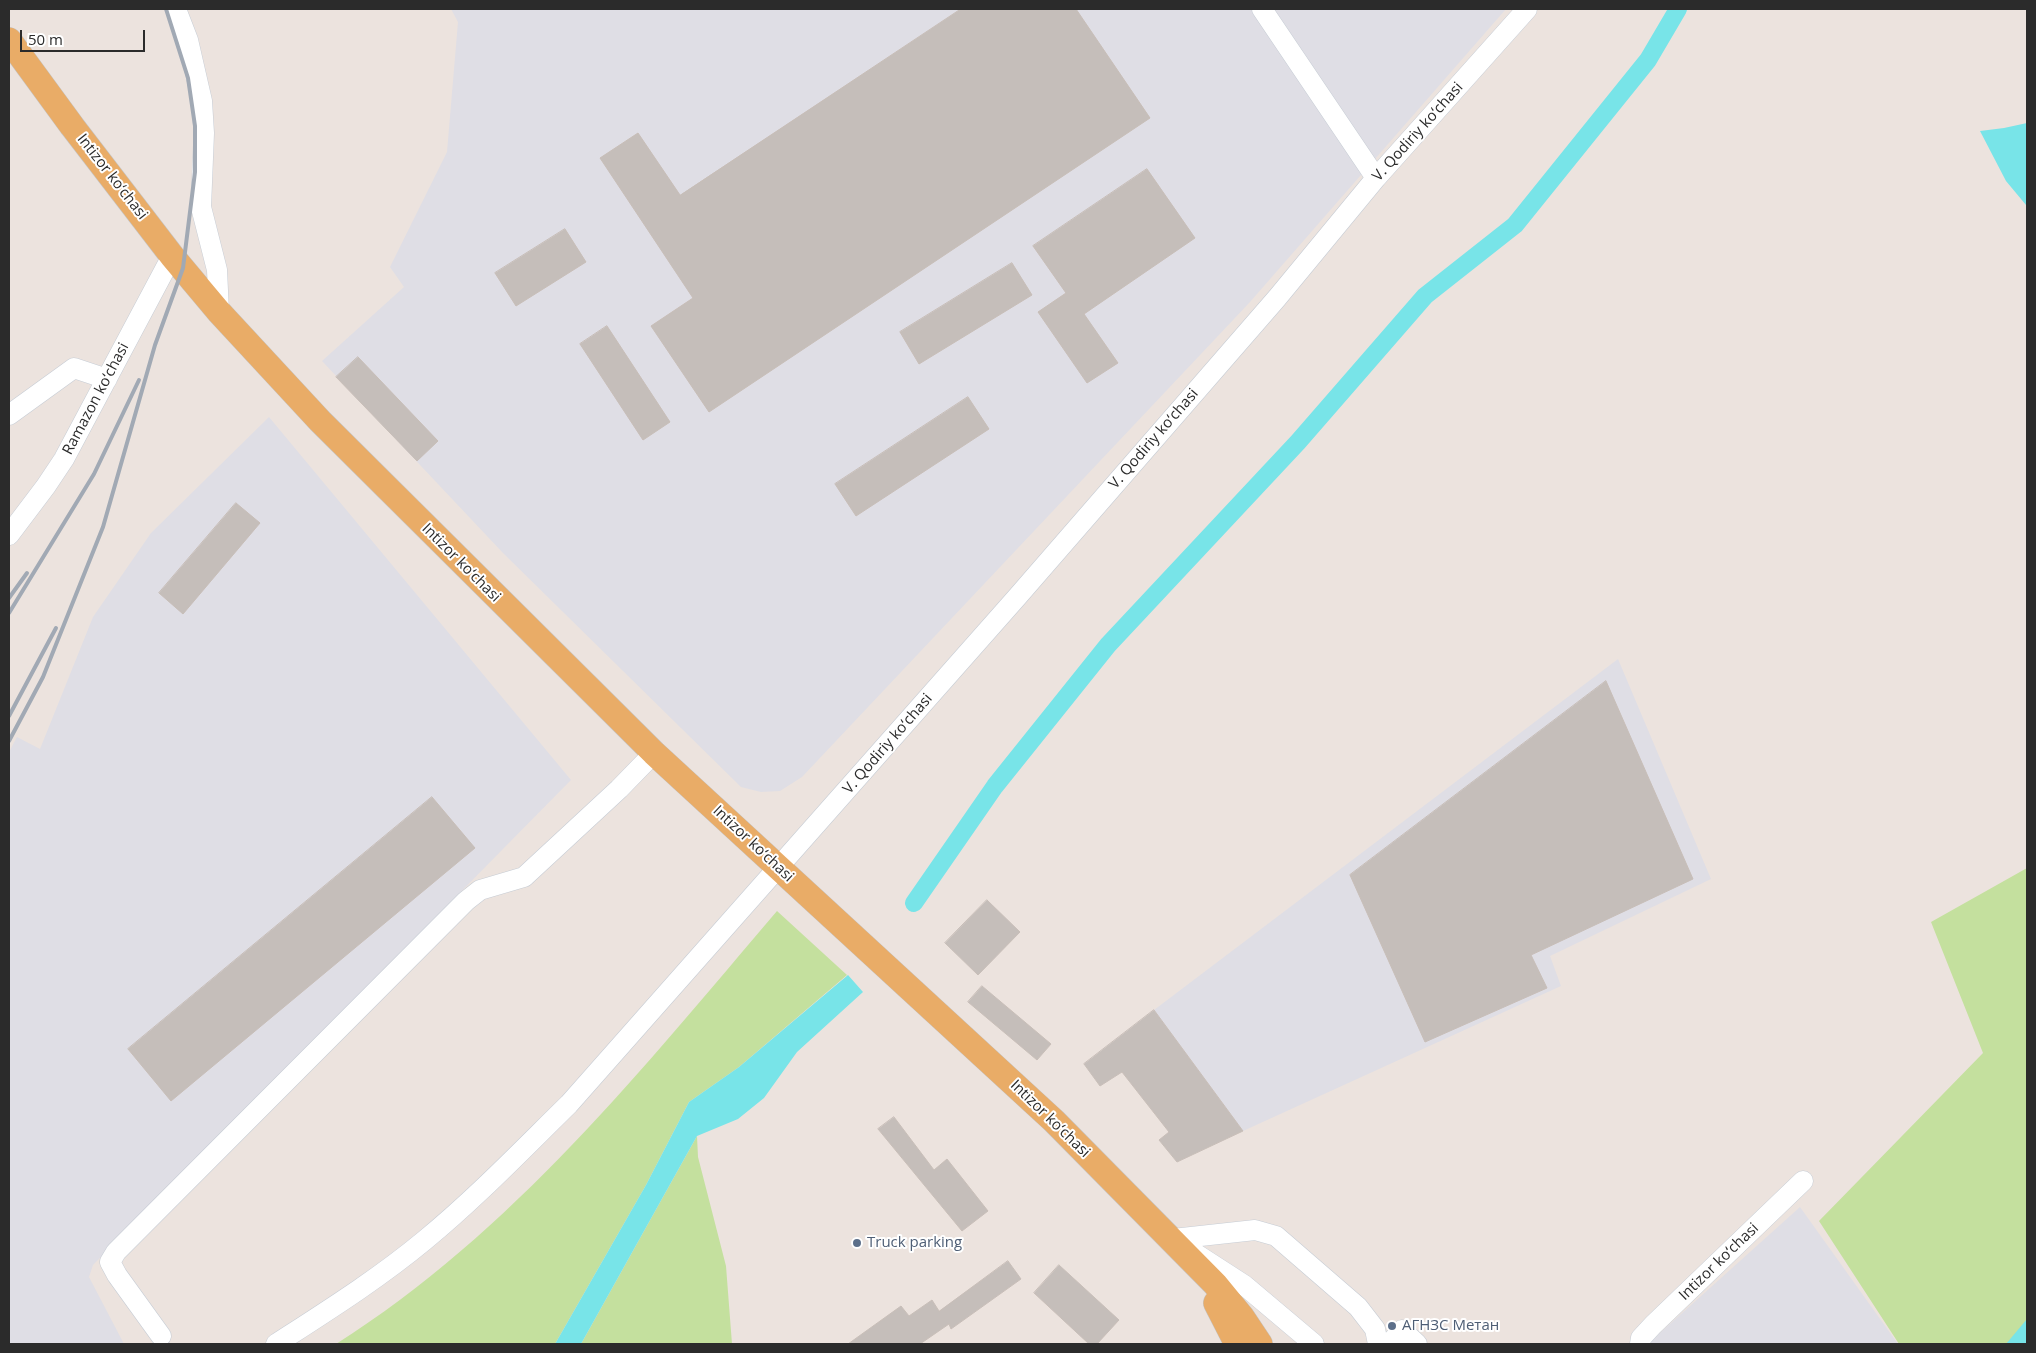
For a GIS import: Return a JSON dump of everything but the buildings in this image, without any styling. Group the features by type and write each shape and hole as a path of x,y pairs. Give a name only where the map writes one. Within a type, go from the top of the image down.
{"main road":[{"name":"Intizor ko‘chasi","path":"9,40 72,126 172,256 219,312 320,421 654,753 1054,1121 1173,1239"},
{"path":"1173,1239 1210,1293 1237,1344"},
{"path":"1173,1239 1229,1300 1260,1344"}],"street":[{"path":"176,9 188,40 202,101 204,133 201,206 217,270 219,312"},
{"path":"1262,9 1376,178"},
{"name":"V. Qodiriy ko‘chasi","path":"276,1344 353,1295 433,1233 499,1173 569,1104 779,868 1271,305 1376,178 1527,9"},
{"name":"Ramazon ko‘chasi","path":"9,535 59,466 172,256"},
{"path":"9,415 74,368 107,379"},
{"path":"161,1336 117,1275 110,1262 116,1252 466,901 480,890 524,877 619,789 654,753"},
{"name":"Intizor ko‘chasi","path":"1640,1344 1641,1338 1653,1325 1803,1182"},
{"path":"1173,1239 1255,1230 1276,1236 1358,1307 1375,1329 1378,1344"},
{"name":"Intizor ko‘chasi","path":"1173,1239 1244,1285 1314,1344"},
{"path":"1389,1344 1402,1330 1417,1344"}],"shaded area":[{"path":"451,9 1506,9 1250,302 802,777 780,791 761,792 741,787 503,553 322,361 404,287 390,267 447,152 458,22"},
{"path":"269,417 571,780 93,1265 89,1277 124,1344 9,1344 9,752 17,737 40,749 93,617 151,533"},
{"path":"1618,659 1711,879 1550,956 1561,986 1243,1131 1154,1010"},
{"path":"1800,1207 1898,1344 1651,1344 1651,1341"}],"green space":[{"path":"2027,868 2027,1344 1899,1344 1819,1221 1983,1053 1931,922"},
{"path":"777,911 847,975 739,1067 689,1102 646,1185 555,1344 336,1344 400,1300 460,1252 518,1200 625,1088"},
{"path":"697,1136 698,1157 726,1266 732,1344 581,1344"}],"water":[{"path":"2027,123 2026,205 2006,181 1980,131"},
{"path":"848,975 863,992 797,1052 764,1098 738,1119 697,1136 581,1344 555,1344 646,1185 689,1102 739,1067"},
{"path":"2027,1319 2027,1344 2006,1344"}],"waterway":[{"path":"914,903 995,786 1108,645 1298,442 1425,296 1515,225 1648,60 1678,9"}],"railway":[{"path":"9,741 43,677 103,527 155,345 183,268 195,172 195,126 188,78 166,9"},
{"path":"9,613 94,474 139,380"},
{"path":"9,598 27,573"},
{"path":"9,716 56,628"}],"place":[{"name":"Truck parking","path":"857,1243"},
{"name":"АГНЗС Метан","path":"1392,1326"}]}
